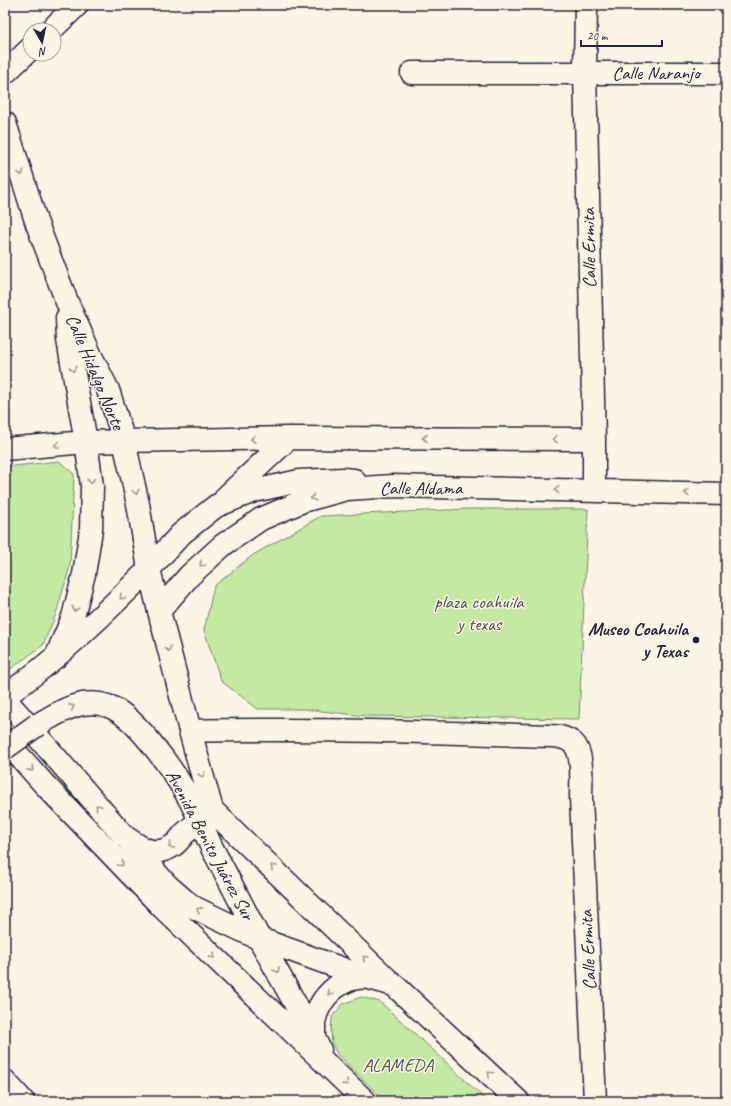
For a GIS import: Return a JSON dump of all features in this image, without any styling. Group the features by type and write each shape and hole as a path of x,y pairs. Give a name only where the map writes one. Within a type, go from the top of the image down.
{"street":[{"path":"59,22 77,5"},
{"name":"Calle Ermita","path":"586,5 585,73 594,491"},
{"path":"5,73 22,57"},
{"name":"Calle Naranjo","path":"412,73 726,73"},
{"name":"Calle Hidalgo Norte","path":"5,123 37,224 67,302 90,356 108,390 124,441 138,504 158,612 190,731 206,815"},
{"name":"Calle Hidalgo Norte","path":"56,657 73,616 79,595 91,530 92,486 86,442 68,340 67,302"},
{"path":"5,450 86,442 124,441 289,438 594,439"},
{"path":"260,939 207,914 184,900 168,886 5,698 88,629 149,569 181,534 216,506 289,438"},
{"path":"216,506 254,491 299,481 342,479 393,486"},
{"name":"Calle Aldama","path":"158,612 189,576 222,545 261,519 303,501 347,490 393,486 726,494"},
{"name":"Avenida Benito Juárez Sur","path":"5,748 38,725 79,704 108,706 118,711 134,725 159,753 186,793 206,815 213,848 328,1065 365,1101"},
{"name":"Calle Ermita","path":"190,731 257,729 352,730 558,736 571,742 577,747 580,755 581,770 595,1101"},
{"path":"5,740 44,784 163,908 328,1065"},
{"path":"124,836 142,849 153,852 164,851 174,845 206,815 394,985"},
{"name":"Avenida Benito Juárez Sur","path":"260,939 365,977 394,985 518,1101"},
{"path":"314,1038 314,1023 318,1009 326,996 337,986 350,980 365,977"},
{"path":"5,1081 23,1101"}],"green space":[{"path":"59,461 74,474 70,566 56,614 43,645 12,668 5,670 5,467"},
{"name":"plaza coahuila y texas","path":"467,509 588,509 579,719 366,716 303,709 258,709 221,681 204,630 214,586 253,555 321,516"},
{"name":"ALAMEDA","path":"361,997 380,1002 487,1101 385,1101 337,1054 332,1044 332,1017 343,1004"}],"place":[{"name":"Museo Coahuila y Texas","path":"696,640"}]}
